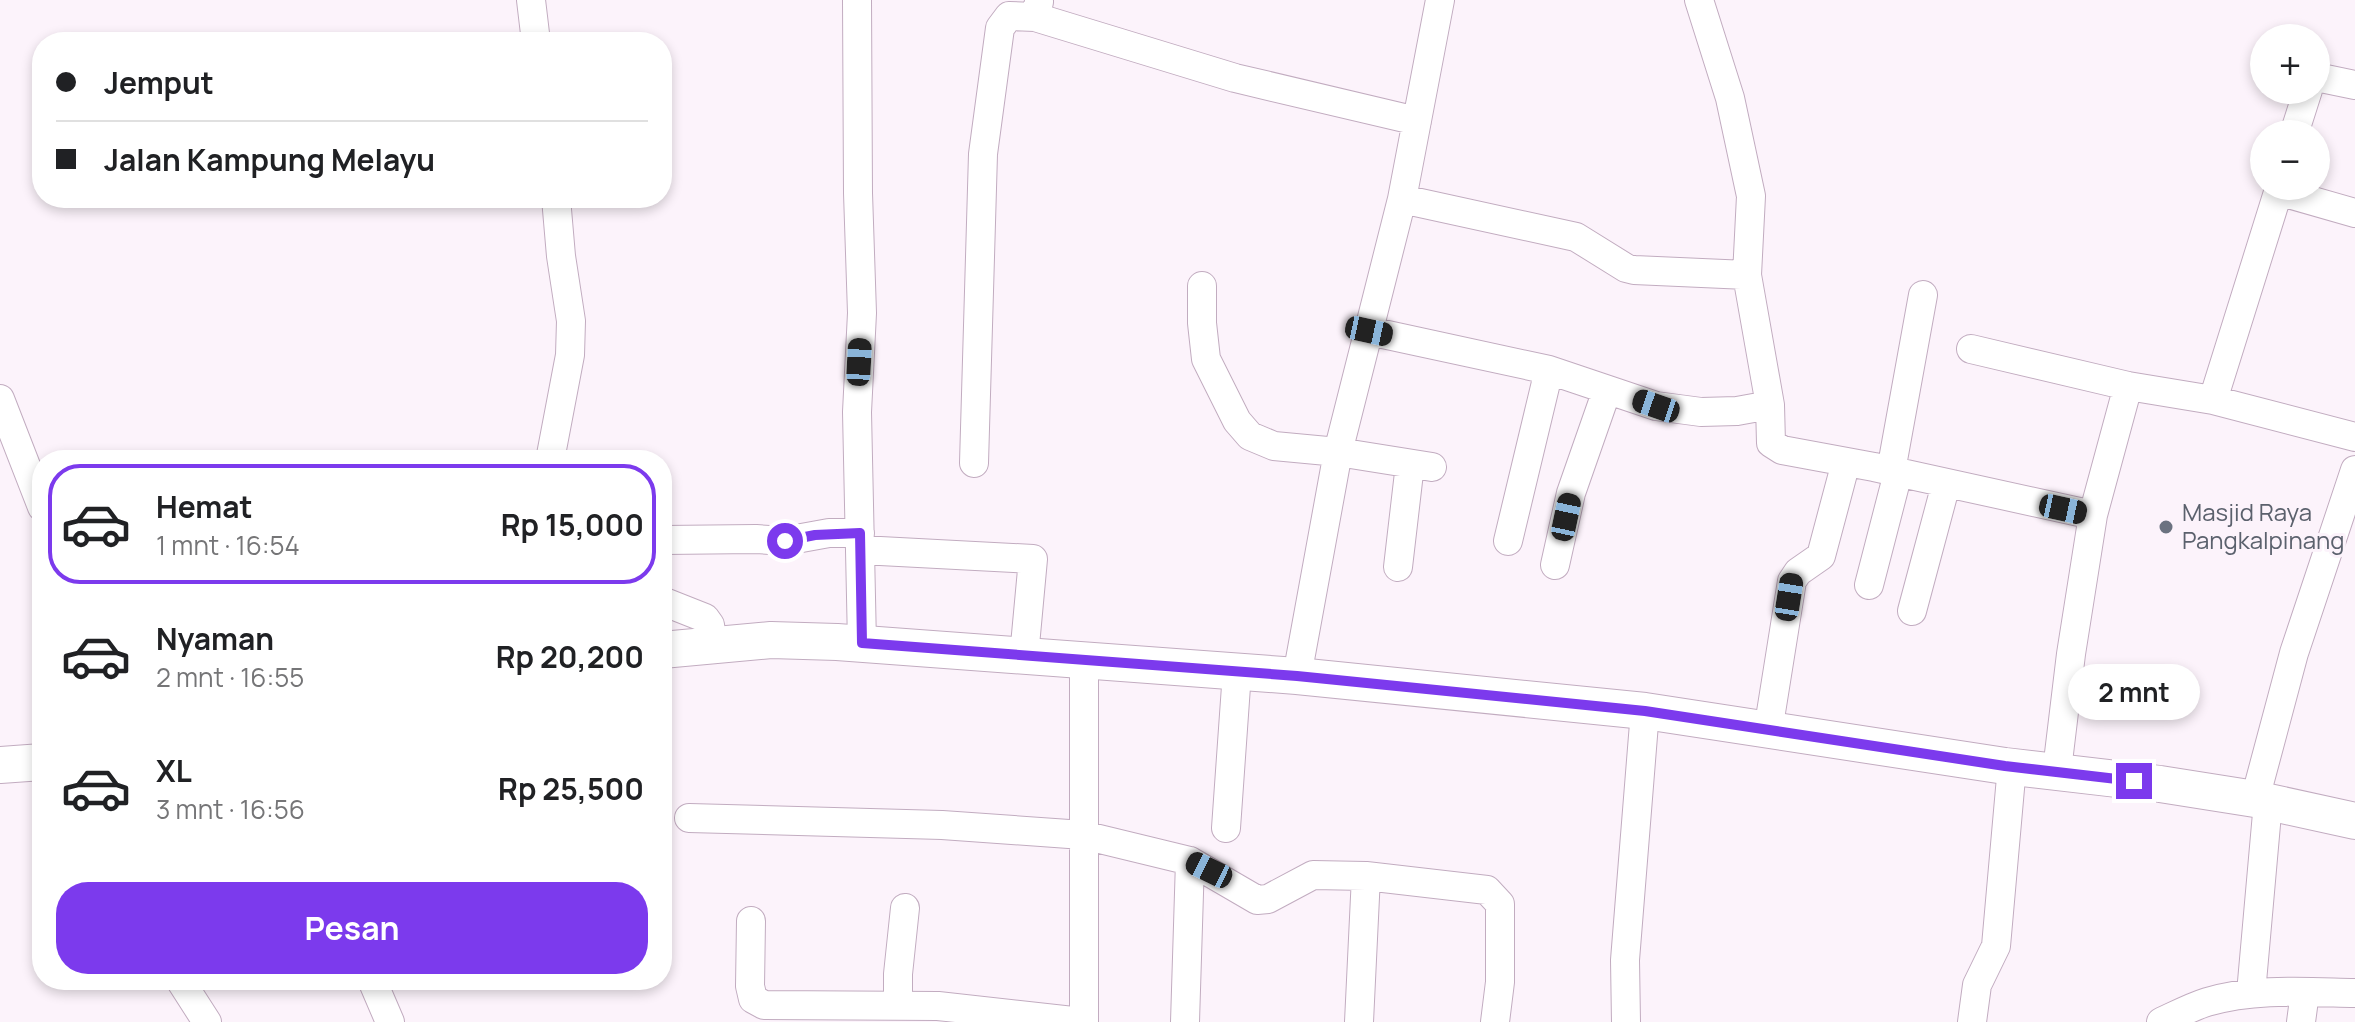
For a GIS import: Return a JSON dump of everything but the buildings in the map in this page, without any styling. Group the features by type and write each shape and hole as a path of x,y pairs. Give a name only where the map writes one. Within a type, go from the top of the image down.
{"main road":[{"path":"672,649 771,640 862,643 1297,676 1645,711 2262,800 2355,821"},
{"path":"0,765 32,763"}],"street":[{"path":"531,0 535,32"},
{"path":"857,0 862,313 857,412 862,643"},
{"path":"1297,676 1338,452 1402,199 1440,0"},
{"path":"1699,0 1730,98 1751,196 1747,275 1770,405 1771,443 1782,450 2093,515"},
{"path":"974,463 983,154 1000,28 1006,18 1037,9 1235,78 1417,121"},
{"path":"2330,80 2355,85"},
{"path":"1402,199 1576,237 1634,270 1747,275"},
{"path":"2213,400 2276,200"},
{"path":"2314,200 2355,213"},
{"path":"552,450 570,355 571,332 557,208"},
{"path":"1202,286 1206,359 1237,421 1250,436 1274,446 1421,465 1398,567"},
{"path":"1869,585 1895,472 1923,295"},
{"path":"1369,331 1549,370 1656,406 1701,412 1737,411 1770,405"},
{"path":"1971,349 2128,386 2213,400 2355,437"},
{"path":"1508,541 1549,370"},
{"path":"2057,770 2093,515 2128,386"},
{"path":"1555,565 1571,493 1607,390"},
{"path":"0,399 32,481"},
{"path":"1768,731 1792,581 1798,572 1821,556 1846,462"},
{"path":"1912,611 1946,484"},
{"path":"2251,993 2262,800 2294,653 2353,484"},
{"path":"672,540 785,541 815,535 1033,559 1024,656"},
{"path":"672,605 705,618 710,625 713,645"},
{"path":"751,921 750,986 753,999 764,1005 938,1006 1083,1022 1084,661"},
{"path":"1226,828 1237,672"},
{"path":"1626,1022 1625,960 1645,711"},
{"path":"1972,1022 1977,985 1996,946 2012,766"},
{"path":"689,818 942,825 1083,835 1190,861 1257,900 1268,899 1313,875 1366,876 1487,890 1500,904 1500,982 1495,1022"},
{"path":"1185,1022 1190,861"},
{"path":"1359,1022 1366,876"},
{"path":"898,1006 905,908"},
{"path":"186,990 207,1022"},
{"path":"376,990 390,1022"},
{"path":"2301,1022 2305,992"},
{"path":"2174,1019 2204,1003 2251,993 2355,993"}],"place":[{"name":"Masjid Raya Pangkalpinang","path":"2166,527"}],"route":[{"path":"785,541 815,535 860,533 862,643 1297,676 1645,711 2005,766 2134,781"}]}
